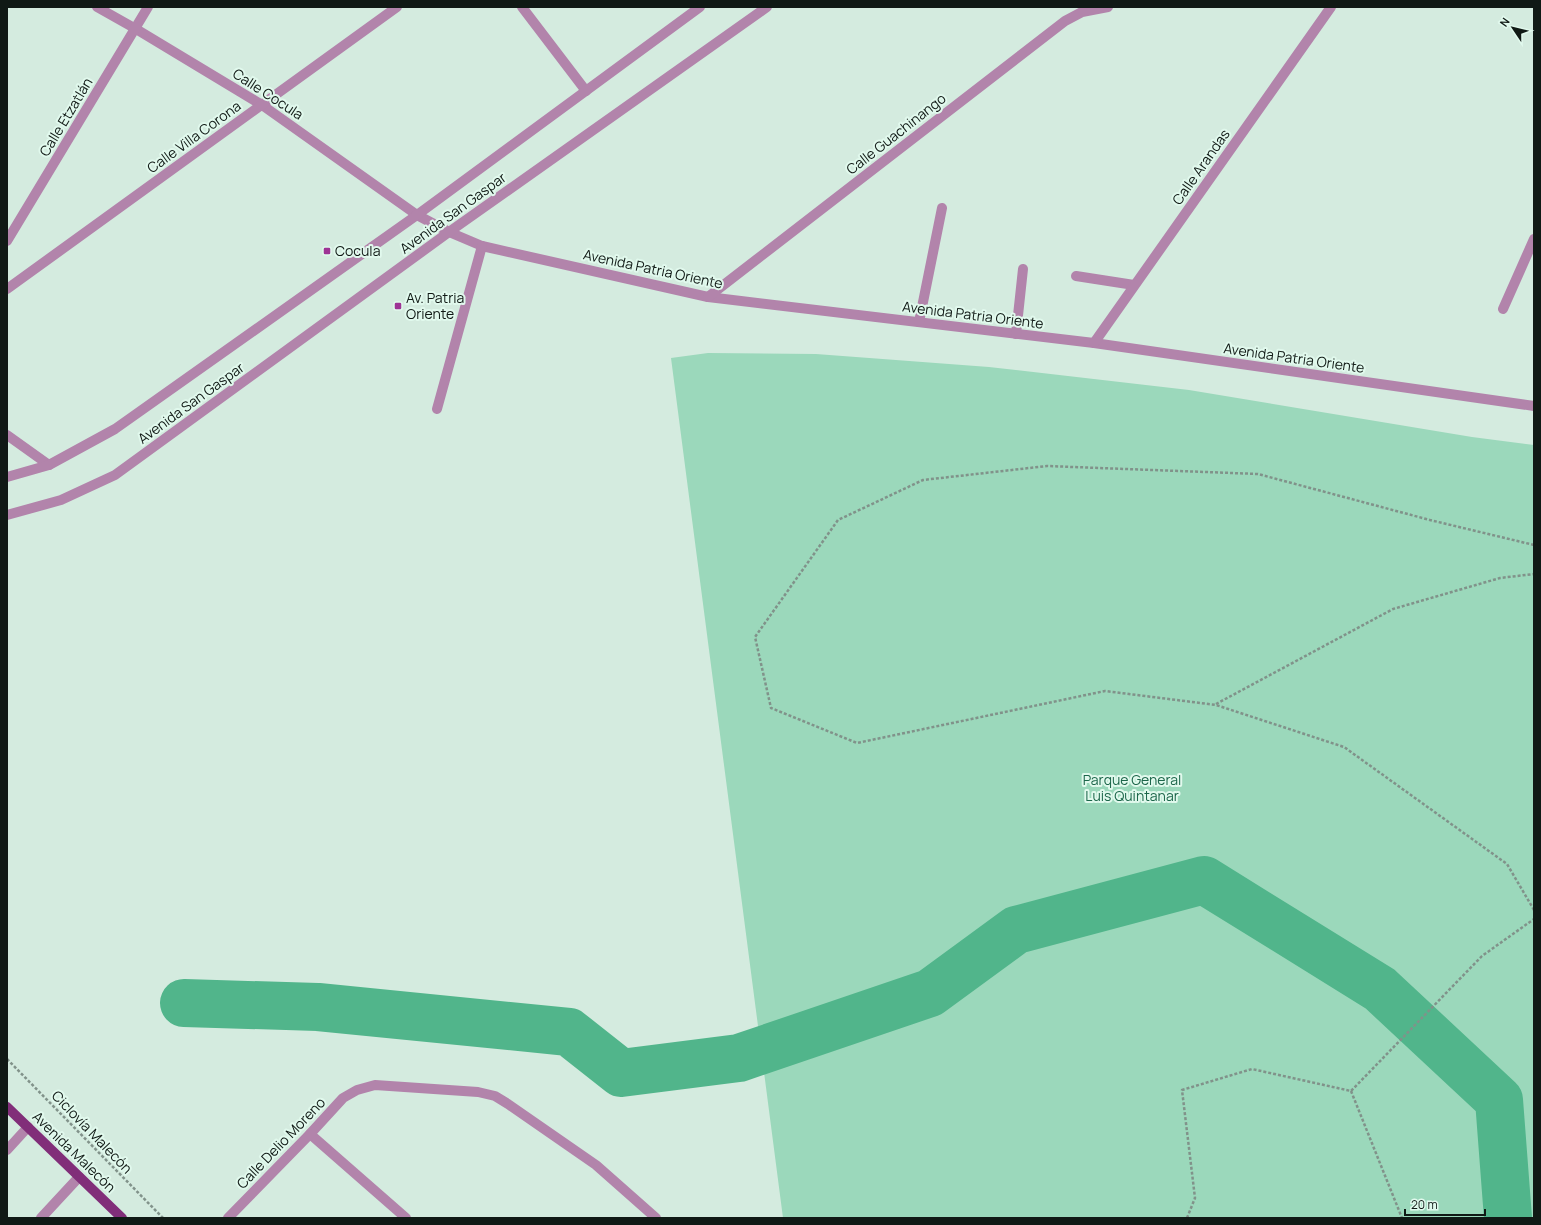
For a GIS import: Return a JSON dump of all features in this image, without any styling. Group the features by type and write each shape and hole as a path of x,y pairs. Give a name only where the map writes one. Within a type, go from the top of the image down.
{"main road":[{"name":"Avenida Malecón","path":"7,1106 122,1218"}],"street":[{"name":"Calle Cocula","path":"97,7 262,105 418,215"},
{"name":"Calle Etzatlán","path":"7,241 148,7"},
{"name":"Calle Villa Corona","path":"7,289 397,7"},
{"path":"522,7 586,91"},
{"name":"Avenida San Gaspar","path":"7,477 50,465 116,429 418,215 700,7"},
{"name":"Avenida San Gaspar","path":"7,515 61,500 115,475 449,232 767,7"},
{"name":"Calle Guachinango","path":"708,297 1065,21 1082,12 1108,7"},
{"name":"Calle Arandas","path":"1094,343 1331,7"},
{"path":"919,322 942,208"},
{"name":"Avenida Patria Oriente","path":"418,215 449,232 482,246 708,297 1094,343 1534,406"},
{"path":"1503,308 1534,239"},
{"path":"437,409 482,246"},
{"path":"1016,334 1023,269"},
{"path":"1076,276 1134,285"},
{"path":"7,435 50,465"},
{"name":"Calle Delio Moreno","path":"228,1218 343,1098 357,1090 375,1085 478,1092 495,1096 596,1165 656,1218"},
{"path":"7,1150 28,1127"},
{"path":"310,1134 406,1218"},
{"path":"41,1218 79,1177"}],"path":[{"path":"1534,545 1422,518 1258,474 1048,466 923,480 838,520 755,637 771,708 857,743 1105,691 1216,704 1344,746 1508,864 1534,910"},
{"path":"1216,704 1393,609 1500,578 1534,574"},
{"path":"1351,1091 1482,956 1534,919"},
{"name":"Ciclovía Malecón","path":"7,1059 163,1218"},
{"path":"1187,1218 1195,1198 1182,1090 1252,1070 1351,1091"},
{"path":"1351,1091 1402,1218"}],"green space":[{"name":"Parque General Luis Quintanar","path":"708,353 816,354 989,367 1189,390 1472,437 1534,445 1534,1218 783,1218 671,358"}],"waterway":[{"path":"184,1003 318,1007 569,1032 621,1073 739,1058 930,993 1016,930 1204,880 1380,989 1499,1100 1508,1218"}],"place":[{"name":"Cocula","path":"327,251"},
{"name":"Av. Patria Oriente","path":"398,306"}]}
